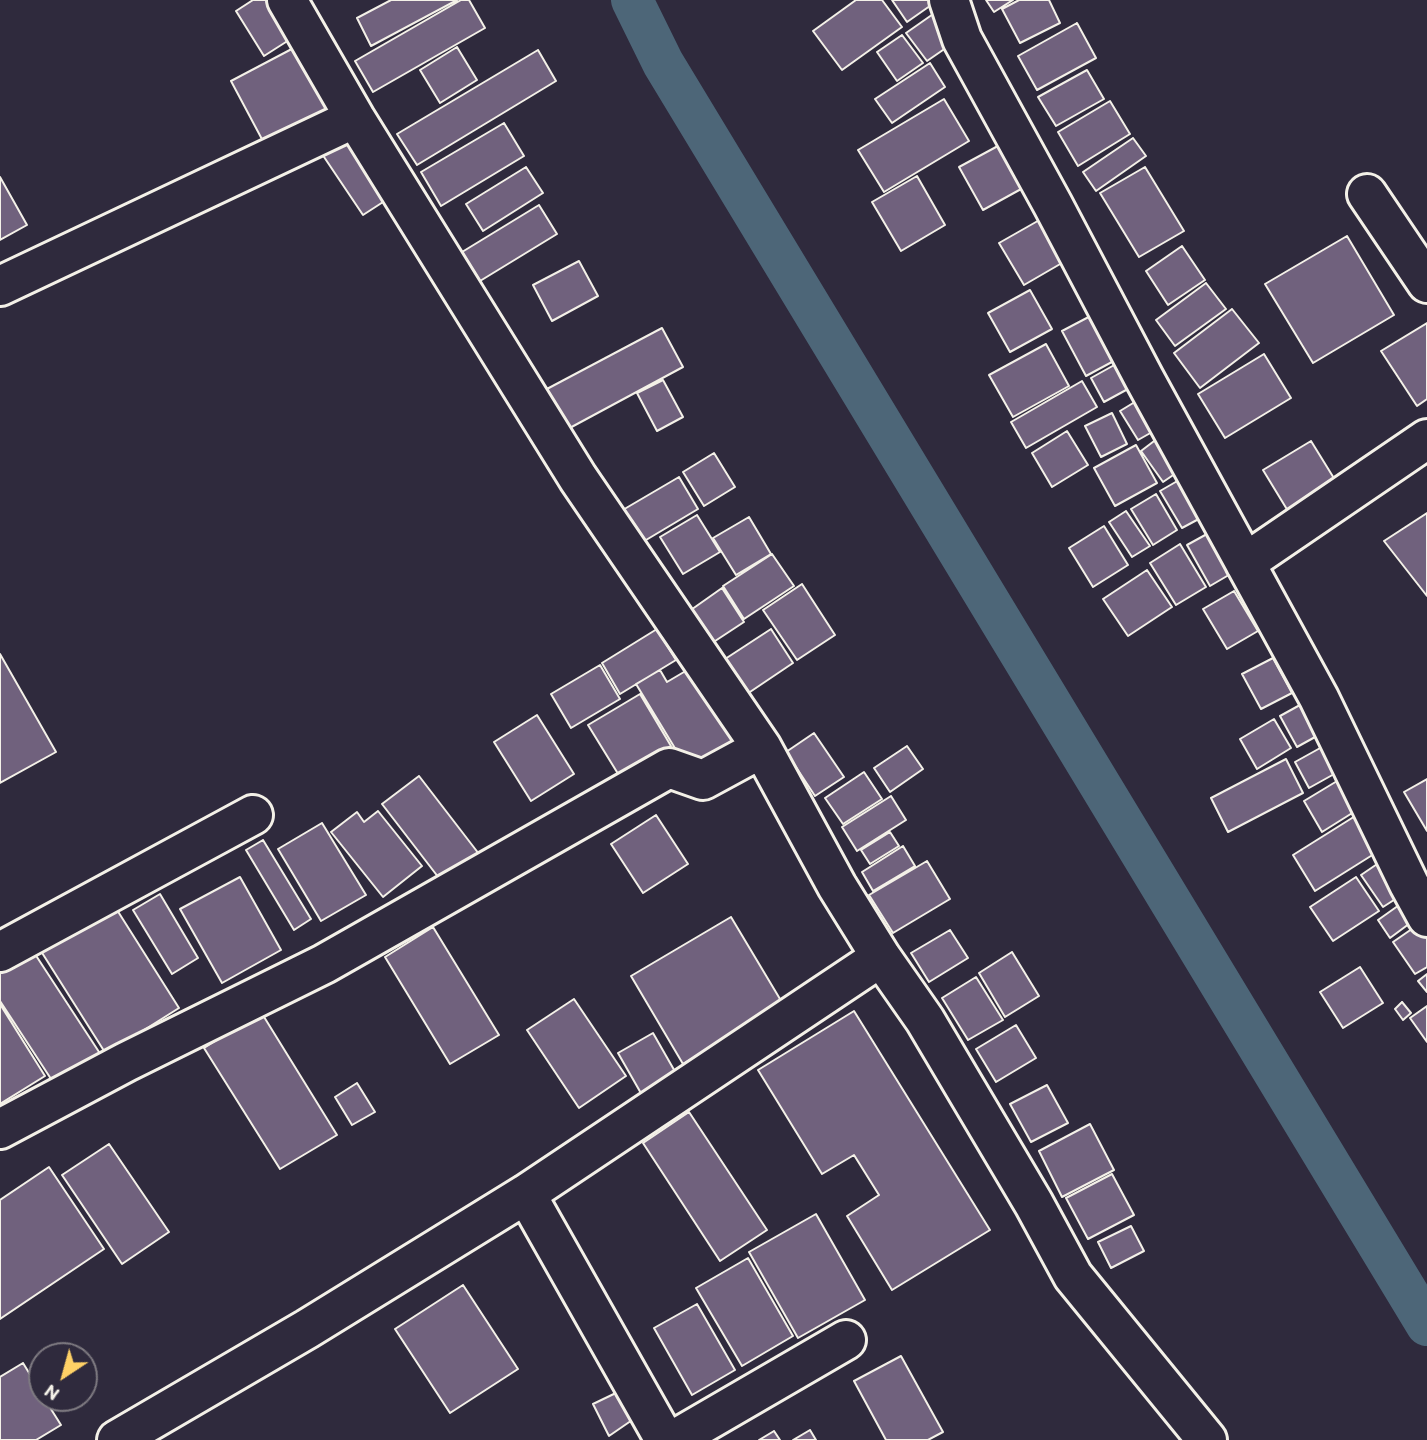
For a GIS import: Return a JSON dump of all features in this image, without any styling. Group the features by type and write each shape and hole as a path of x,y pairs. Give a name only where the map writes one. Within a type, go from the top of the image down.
{"street":[{"path":"287,0 355,118 578,478 762,748 837,886 881,957 925,1020 1034,1204 1073,1276 1207,1440"},
{"path":"949,0 962,38 1319,698 1427,917"},
{"path":"0,286 355,118"},
{"path":"1367,194 1427,283"},
{"path":"1245,563 1427,439"},
{"path":"0,1129 126,1062 324,964 669,768 703,780 762,748"},
{"path":"0,953 253,816"},
{"path":"117,1440 307,1329 526,1194 881,957"},
{"path":"526,1194 665,1440"},
{"path":"674,1440 846,1340"}],"building":[{"path":"253,0 279,0 300,33 264,56 236,11"},
{"path":"391,0 457,0 371,46 357,18"},
{"path":"461,0 469,0 485,28 373,92 355,61"},
{"path":"856,0 882,0 902,27 842,70 813,31"},
{"path":"892,0 937,0 937,1 907,22"},
{"path":"986,0 1013,0 994,12"},
{"path":"1019,0 1049,0 1060,23 1020,43 1002,9"},
{"path":"936,12 956,41 927,61 906,33"},
{"path":"1077,23 1096,58 1037,90 1018,56"},
{"path":"902,35 923,63 897,81 877,52"},
{"path":"305,42 338,105 264,143 231,81"},
{"path":"457,47 477,80 440,103 420,70"},
{"path":"538,50 556,81 417,165 397,134"},
{"path":"930,63 945,87 892,123 875,99"},
{"path":"1087,70 1104,99 1056,126 1038,97"},
{"path":"944,99 969,141 884,192 858,150"},
{"path":"1110,101 1130,134 1078,166 1058,132"},
{"path":"504,123 524,156 441,206 421,172"},
{"path":"354,129 397,193 363,215 320,151"},
{"path":"1133,138 1146,156 1096,191 1083,172"},
{"path":"1009,140 1032,183 983,210 959,167"},
{"path":"526,167 543,193 483,231 466,204"},
{"path":"1145,167 1184,231 1139,257 1100,193"},
{"path":"917,176 945,225 901,251 872,202"},
{"path":"0,177 27,225 0,240"},
{"path":"539,205 557,234 480,281 462,252"},
{"path":"1050,214 1074,256 1024,285 999,243"},
{"path":"1347,236 1394,315 1313,363 1265,284"},
{"path":"1182,246 1205,280 1168,305 1146,271"},
{"path":"579,261 598,296 552,321 533,285"},
{"path":"1206,283 1226,309 1175,346 1156,320"},
{"path":"1030,290 1052,329 1010,352 988,313"},
{"path":"1232,309 1259,343 1200,388 1174,353"},
{"path":"1100,311 1123,356 1086,376 1062,331"},
{"path":"1427,323 1427,399 1417,406 1381,351"},
{"path":"662,328 683,367 566,430 545,390"},
{"path":"1046,344 1069,386 1013,417 989,375"},
{"path":"1264,354 1291,398 1225,438 1198,394"},
{"path":"1125,359 1139,383 1104,402 1091,378"},
{"path":"663,380 683,417 657,431 637,393"},
{"path":"1082,381 1097,407 1026,448 1011,422"},
{"path":"1143,397 1161,427 1138,440 1120,411"},
{"path":"1112,413 1127,444 1101,457 1085,426"},
{"path":"1067,431 1088,465 1052,487 1032,453"},
{"path":"1162,435 1185,467 1163,482 1141,451"},
{"path":"1311,441 1340,488 1291,516 1263,470"},
{"path":"1136,445 1157,483 1115,506 1094,468"},
{"path":"714,453 735,487 704,506 683,472"},
{"path":"1186,476 1208,514 1182,528 1160,491"},
{"path":"679,477 698,509 641,543 621,511"},
{"path":"1156,494 1177,530 1153,545 1131,509"},
{"path":"1126,511 1150,546 1132,557 1109,522"},
{"path":"1427,513 1427,596 1384,541"},
{"path":"697,515 720,552 683,574 660,537"},
{"path":"749,517 771,554 736,575 713,538"},
{"path":"1104,526 1128,565 1093,587 1069,548"},
{"path":"1216,529 1239,569 1210,586 1187,545"},
{"path":"1180,544 1206,587 1176,605 1150,563"},
{"path":"772,554 794,586 744,619 723,586"},
{"path":"1147,570 1172,607 1128,636 1103,599"},
{"path":"802,584 835,635 797,660 763,610"},
{"path":"722,588 744,622 709,645 688,612"},
{"path":"1234,591 1258,631 1227,649 1203,609"},
{"path":"657,629 676,660 620,694 602,663"},
{"path":"771,629 793,663 744,696 722,661"},
{"path":"0,654 56,752 0,783"},
{"path":"1273,658 1292,693 1261,709 1242,674"},
{"path":"600,665 620,699 571,728 551,694"},
{"path":"689,669 733,741 687,768 636,684 660,670 667,682"},
{"path":"640,694 671,746 620,777 588,725"},
{"path":"1309,700 1326,731 1297,747 1280,716"},
{"path":"537,715 574,774 531,801 494,742"},
{"path":"1274,719 1291,748 1257,769 1240,739"},
{"path":"814,733 844,777 815,796 786,752"},
{"path":"1331,742 1345,768 1309,788 1295,762"},
{"path":"907,746 923,769 890,792 874,768"},
{"path":"1286,759 1303,793 1228,832 1211,798"},
{"path":"864,772 882,799 843,824 825,798"},
{"path":"1347,775 1365,805 1322,832 1304,801"},
{"path":"419,776 479,854 442,882 382,804"},
{"path":"1427,779 1427,831 1404,792"},
{"path":"891,796 906,820 857,851 842,827"},
{"path":"378,811 422,866 383,897 331,832 357,812 364,822"},
{"path":"1360,813 1382,849 1315,891 1293,855"},
{"path":"656,815 688,864 643,893 611,844"},
{"path":"322,823 366,895 321,921 278,849"},
{"path":"890,832 899,846 870,864 861,850"},
{"path":"263,840 311,919 294,930 246,850"},
{"path":"903,846 915,866 873,891 862,872"},
{"path":"1386,858 1408,891 1383,907 1361,875"},
{"path":"927,861 950,899 893,933 869,895"},
{"path":"240,877 281,950 222,983 180,909"},
{"path":"1356,877 1379,911 1333,941 1310,907"},
{"path":"160,894 198,958 172,974 133,910"},
{"path":"1409,898 1421,915 1390,938 1378,920"},
{"path":"112,902 179,1008 106,1054 39,948"},
{"path":"731,917 783,1004 683,1064 631,976"},
{"path":"1419,924 1427,935 1427,967 1415,974 1393,942"},
{"path":"433,927 499,1035 450,1064 385,957"},
{"path":"950,930 968,958 929,982 911,953"},
{"path":"33,951 101,1055 55,1085 0,1001 0,971"},
{"path":"1012,952 1039,996 1005,1017 979,973"},
{"path":"1360,967 1383,1003 1343,1028 1320,992"},
{"path":"1427,974 1427,992 1418,981"},
{"path":"976,977 1003,1020 968,1040 942,998"},
{"path":"574,999 626,1076 579,1108 527,1030"},
{"path":"1402,1002 1411,1013 1403,1020 1395,1009"},
{"path":"0,1004 45,1076 0,1104"},
{"path":"1427,1006 1427,1042 1410,1018"},
{"path":"854,1011 990,1230 892,1290 847,1216 879,1195 854,1155 822,1174 758,1070"},
{"path":"261,1012 337,1135 280,1169 204,1048"},
{"path":"1016,1025 1036,1058 996,1082 976,1049"},
{"path":"653,1033 677,1075 642,1095 618,1053"},
{"path":"357,1083 375,1112 352,1125 335,1097"},
{"path":"1047,1085 1068,1123 1031,1142 1010,1104"},
{"path":"689,1112 767,1230 720,1261 643,1143"},
{"path":"1090,1124 1114,1170 1062,1197 1039,1151"},
{"path":"109,1144 169,1232 122,1264 62,1175"},
{"path":"49,1167 104,1249 0,1319 0,1200"},
{"path":"1112,1174 1134,1215 1088,1239 1066,1198"},
{"path":"816,1214 865,1300 798,1338 749,1252"},
{"path":"1131,1226 1144,1251 1111,1268 1098,1242"},
{"path":"748,1258 793,1336 742,1366 696,1288"},
{"path":"463,1285 518,1369 450,1413 395,1329"},
{"path":"697,1304 735,1370 692,1395 654,1328"},
{"path":"901,1356 943,1432 928,1440 886,1440 854,1381"},
{"path":"23,1363 28,1371 28,1412 53,1412 61,1425 36,1440 0,1440 0,1377"},
{"path":"620,1391 638,1416 609,1436 593,1404"},
{"path":"810,1430 816,1440 793,1440"},
{"path":"774,1431 780,1440 759,1440"}],"waterway":[{"path":"632,0 663,63 1427,1325"}]}
